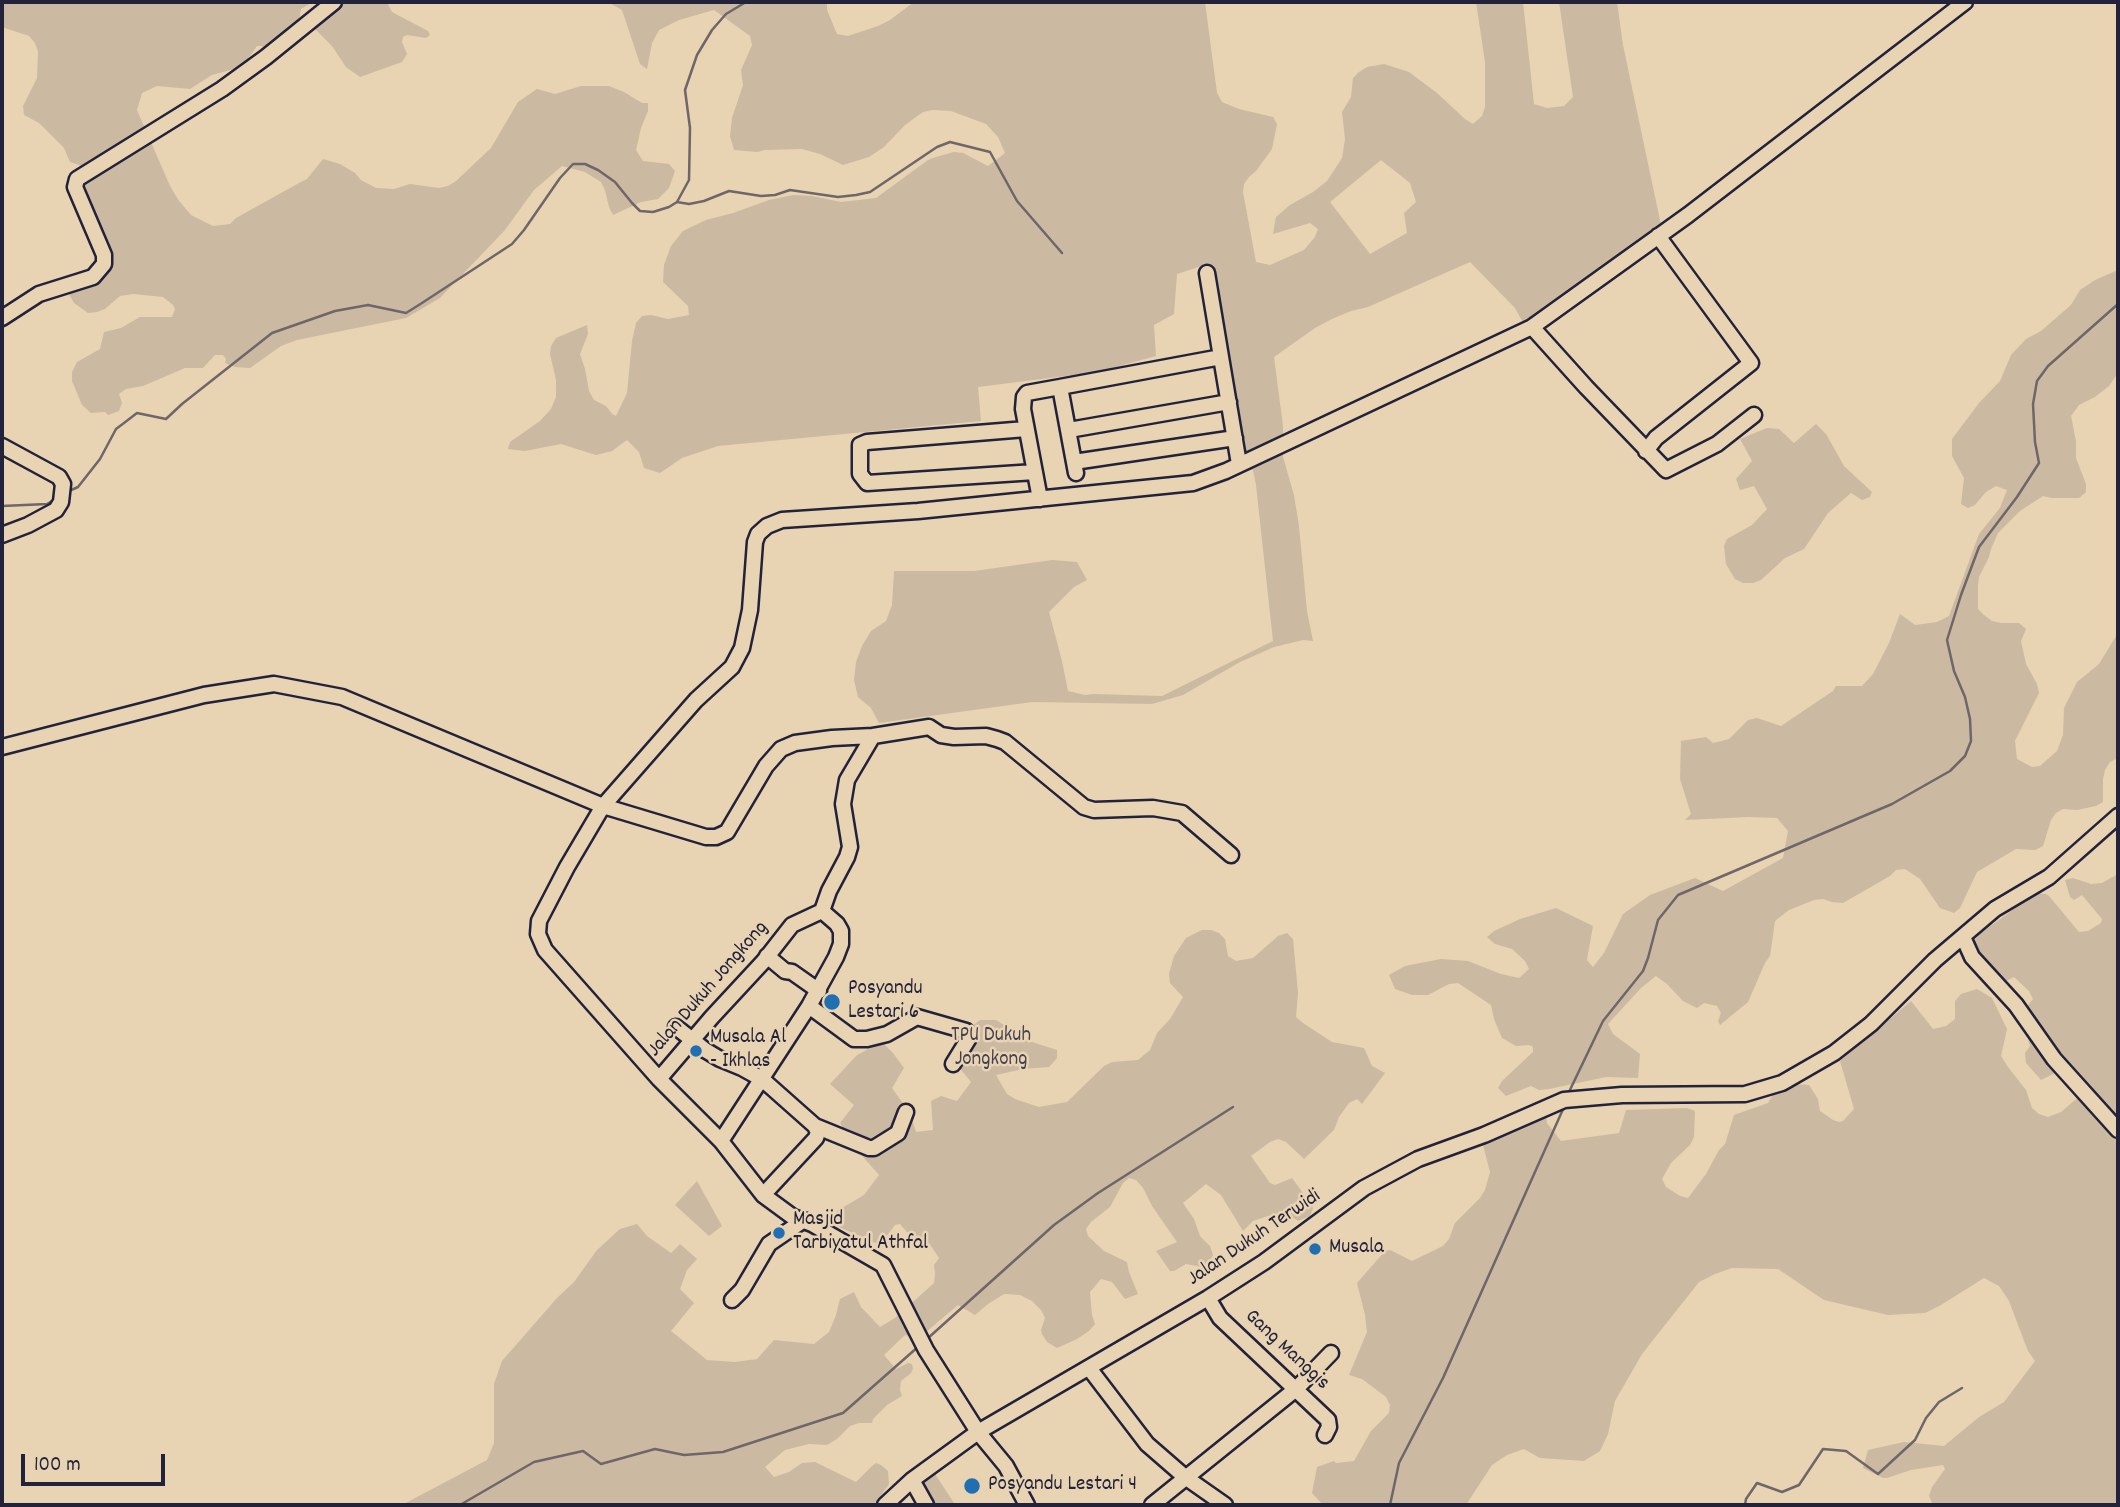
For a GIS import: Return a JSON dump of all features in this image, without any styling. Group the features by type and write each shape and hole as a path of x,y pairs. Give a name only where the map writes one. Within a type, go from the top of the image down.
{"street":[{"path":"2,318 39,294 93,277 104,264 104,256 75,187 77,180 222,89 334,2"},
{"path":"659,1079 545,950 538,934 539,921 603,806 696,701 732,667 742,648 750,610 755,542 758,534 767,526 782,520 918,511 1193,483 1226,471 1532,327 1594,285 1965,2"},
{"path":"1646,451 1656,438 1751,363 1658,236"},
{"path":"1207,273 1239,464"},
{"path":"1532,327 1666,470 1717,444 1754,415"},
{"path":"1040,499 1023,409 1027,393 1221,357"},
{"path":"1060,387 1075,467 1235,438"},
{"path":"1069,430 1229,401"},
{"path":"1026,429 867,442 860,445 860,474 867,484 1035,472"},
{"path":"2,536 56,510 64,484 60,477 5,448"},
{"path":"2,747 204,695 275,684 342,697 603,806 706,837 716,837 727,832 766,766 780,750 795,743 873,736 929,727 941,735 986,736 1005,742 1084,807 1094,810 1153,808 1182,813 1231,855"},
{"path":"721,1141 819,991 836,957 842,938 841,931 822,911 829,891 848,857 850,847 843,804 847,780 873,736"},
{"name":"Jalan Dukuh Terwidi","path":"885,1505 912,1480 978,1432 1208,1298 1264,1262 1364,1188 1418,1159 1568,1100 1622,1095 1745,1094 1782,1083 1834,1053 1871,1024 1935,960 1995,909 2049,877 2118,816"},
{"name":"Jalan Dukuh Jongkong","path":"822,911 792,925 659,1079 721,1141 762,1195 793,1217 804,1220 883,1265 926,1350 978,1432"},
{"path":"1963,937 1972,957 2016,1005 2054,1059 2118,1130"},
{"path":"767,956 785,971 792,972 819,991"},
{"path":"809,1006 854,1039 887,1034 917,1017 966,1031 969,1038 953,1064"},
{"path":"676,1027 720,1059 762,1079 815,1126 869,1148 874,1148 898,1133 906,1112"},
{"path":"762,1195 816,1138 818,1132 815,1126"},
{"path":"732,1300 742,1290 769,1244 804,1220"},
{"name":"Gang Manggis","path":"1208,1298 1220,1318 1328,1420 1329,1427 1325,1436"},
{"path":"1152,1505 1296,1389 1331,1353"},
{"path":"1089,1368 1147,1444 1185,1478 1225,1505"},
{"path":"978,1432 1006,1466 1027,1505"},
{"path":"912,1480 926,1505"}],"green space":[{"path":"2,2 313,2 301,9 298,26 268,52 262,46 257,46 242,67 212,75 190,89 157,86 142,93 137,110 170,186 191,215 213,226 230,224 236,218 307,179 323,159 340,164 376,188 394,189 410,184 439,188 448,186 491,148 518,102 537,89 555,94 581,86 609,86 642,103 648,103 636,150 643,161 669,164 675,171 669,188 658,199 641,202 613,215 601,182 585,172 562,166 534,190 505,230 440,298 406,318 297,340 281,346 250,368 235,367 225,363 223,355 215,355 203,368 185,368 143,386 126,389 119,394 122,403 119,411 108,415 105,412 91,413 82,405 72,381 72,372 77,362 100,349 104,332 121,328 140,317 172,317 175,309 163,297 133,294 120,296 105,309 97,312 88,313 74,303 69,294 100,284 110,268 110,259 83,189 83,180 86,178 82,166 70,162 64,148 39,123 24,115 23,106 37,78 38,51 29,36 2,27"},
{"path":"340,2 387,2 392,12 428,31 430,35 426,38 407,35 403,37 402,42 407,54 402,62 360,77 346,67 332,46 313,27"},
{"path":"608,2 827,2 827,10 837,34 848,36 890,20 914,2 1205,2 1217,93 1222,102 1273,117 1277,124 1272,149 1244,184 1243,192 1256,262 1270,265 1304,250 1315,237 1318,229 1310,223 1273,234 1276,217 1327,181 1342,158 1345,139 1342,112 1351,97 1353,78 1359,72 1367,67 1384,64 1409,72 1473,124 1482,116 1485,107 1485,62 1476,2 1523,2 1534,104 1547,108 1564,106 1573,97 1559,2 1617,2 1623,45 1661,225 1525,326 1515,308 1470,262 1368,307 1332,319 1274,357 1283,426 1283,457 1294,495 1313,641 1303,640 1274,647 1240,662 1183,695 1152,704 1032,702 879,723 871,708 858,697 854,680 856,662 862,646 871,631 886,621 892,605 894,571 974,571 1052,560 1077,562 1087,580 1074,587 1049,612 1068,691 1085,695 1162,696 1273,641 1256,485 1253,470 1243,471 1205,265 1177,274 1174,314 1154,325 1156,356 1097,372 978,387 981,421 718,446 682,458 660,473 644,468 639,452 627,440 612,451 596,455 561,444 525,451 508,449 510,442 540,421 551,409 556,397 556,380 550,354 556,338 587,325 588,334 580,354 589,391 594,400 606,406 616,416 627,393 636,323 642,316 668,319 689,315 688,306 663,282 664,265 671,246 683,231 706,220 793,195 841,202 876,198 936,157 954,152 963,153 988,166 1005,153 998,137 986,124 951,111 932,110 923,112 905,125 884,147 869,157 843,165 802,149 757,152 734,150 730,136 732,118 743,85 741,70 752,45 750,36 714,10 679,20 659,30 652,43 647,69 640,64 622,10","holes":["1381,160 1410,183 1416,202 1404,213 1407,233 1370,254 1330,202"]},
{"path":"2118,270 2118,373 2109,386 2079,405 2071,416 2076,458 2086,484 2086,492 2079,498 2043,496 2020,511 1998,533 1978,585 1978,609 1984,615 1992,621 2019,623 2026,629 2021,641 2026,664 2039,693 2015,741 2017,759 2032,767 2040,766 2057,751 2063,735 2064,708 2077,682 2099,664 2118,633 2118,758 2110,762 2105,770 2103,802 2077,810 2063,809 2056,813 2043,846 2035,850 2016,849 1977,872 1960,908 1954,913 1940,908 1920,879 1905,869 1896,870 1843,903 1814,900 1789,910 1775,921 1770,956 1748,1002 1720,1025 1718,1021 1721,1013 1717,1006 1704,1003 1697,1008 1683,1001 1656,976 1641,988 1608,1024 1613,1034 1640,1054 1638,1078 1606,1077 1539,1090 1531,1086 1506,1096 1498,1088 1533,1052 1533,1047 1516,1046 1502,1038 1491,1005 1458,983 1449,984 1428,995 1412,995 1395,989 1389,975 1405,966 1441,959 1468,961 1519,978 1529,969 1525,961 1512,949 1495,944 1487,937 1520,919 1556,908 1593,926 1587,960 1593,967 1604,953 1623,914 1650,895 1695,878 1723,891 1783,858 1788,831 1777,818 1685,820 1691,814 1680,779 1681,741 1706,737 1713,743 1729,739 1748,720 1757,718 1781,726 1833,691 1836,686 1862,686 1873,674 1900,614 1915,625 1937,622 1949,616 1979,534 2000,508 2007,490 1996,486 1986,492 1975,505 1968,508 1961,504 1964,478 1952,456 1952,439 1979,403 2000,381 2011,355 2026,339 2041,331 2071,305 2080,290"},
{"path":"1816,424 1826,434 1844,466 1872,492 1870,497 1862,500 1851,493 1828,513 1804,549 1785,558 1761,580 1743,583 1735,579 1726,564 1724,546 1727,539 1752,525 1767,509 1754,486 1740,490 1736,479 1752,461 1740,439 1767,428 1779,429 1794,443"},
{"path":"2118,874 2118,1505 1933,1505 1929,1496 1945,1469 1943,1465 1911,1470 1887,1478 1863,1468 1868,1450 1904,1442 1944,1446 1979,1417 2004,1402 2035,1361 2028,1351 2009,1301 1999,1286 1984,1278 1925,1313 1888,1315 1824,1300 1778,1269 1732,1268 1699,1282 1642,1354 1615,1401 1608,1434 1600,1451 1584,1461 1540,1458 1524,1449 1507,1455 1492,1465 1466,1505 1323,1505 1312,1493 1317,1467 1334,1461 1354,1461 1371,1431 1389,1413 1390,1405 1386,1397 1362,1379 1349,1375 1367,1332 1357,1283 1385,1251 1390,1250 1412,1261 1443,1246 1455,1223 1485,1190 1490,1172 1482,1141 1545,1110 1547,1123 1561,1141 1619,1133 1626,1110 1687,1108 1695,1111 1694,1137 1690,1145 1671,1163 1662,1179 1666,1187 1688,1198 1725,1144 1734,1115 1768,1103 1776,1089 1794,1084 1809,1085 1818,1099 1820,1111 1833,1120 1843,1121 1854,1109 1840,1061 1911,1001 1933,1029 1946,1026 1955,1019 1955,1001 1961,994 1977,989 1992,998 2007,1029 2001,1056 2026,1090 2032,1108 2048,1117 2061,1112 2081,1095 2059,1071 2041,1080 2026,1063 2025,1053 2030,1046 2025,1028 2025,1009 2033,999 2029,991 2014,977 2006,981 1968,947 1981,933 2036,893 2049,896 2079,932 2088,931 2101,923 2102,919 2082,895 2074,900 2070,897 2065,880 2073,878 2091,884 2102,883"},
{"name":"TPU Dukuh Jongkong","path":"1202,930 1219,933 1225,939 1228,956 1236,961 1253,958 1278,936 1287,933 1293,939 1298,993 1296,1017 1332,1042 1364,1048 1372,1066 1385,1073 1362,1104 1357,1099 1349,1103 1334,1130 1304,1159 1286,1142 1278,1139 1251,1156 1270,1183 1275,1185 1292,1178 1313,1208 1310,1216 1298,1221 1294,1218 1268,1216 1253,1221 1243,1231 1221,1195 1206,1184 1183,1203 1213,1255 1203,1267 1186,1264 1170,1271 1156,1251 1177,1242 1143,1188 1136,1180 1129,1178 1123,1183 1110,1207 1086,1229 1088,1236 1104,1251 1127,1262 1138,1294 1125,1299 1112,1282 1101,1279 1090,1292 1095,1324 1077,1339 1057,1348 1047,1342 1042,1334 1045,1318 1041,1310 1020,1295 1004,1294 975,1315 958,1305 919,1338 905,1335 884,1355 896,1369 908,1363 912,1364 913,1369 901,1381 902,1396 887,1405 872,1423 850,1426 827,1445 809,1444 785,1450 765,1467 774,1477 789,1472 802,1463 815,1462 856,1482 876,1463 888,1471 889,1484 874,1505 402,1505 487,1460 494,1443 494,1384 502,1361 574,1282 597,1250 620,1229 637,1224 647,1236 671,1253 680,1244 697,1259 687,1270 680,1289 694,1303 671,1331 707,1360 735,1362 757,1359 774,1340 814,1344 829,1332 840,1299 854,1292 861,1307 880,1327 895,1318 934,1283 934,1265 939,1258 929,1243 912,1238 900,1224 895,1225 880,1245 830,1223 837,1211 864,1195 879,1175 857,1150 840,1123 854,1105 830,1084 857,1055 882,1042 904,1068 892,1088 910,1113 916,1132 933,1130 931,1101 941,1096 957,1101 971,1082 958,1066 968,1029 980,1020 996,1020 1029,1041 1057,1050 1057,1058 1049,1067 996,1075 1007,1094 1039,1107 1067,1102 1104,1066 1112,1062 1138,1060 1150,1050 1157,1033 1170,1019 1183,997 1170,983 1169,974 1174,956 1186,938"},
{"path":"697,1181 722,1226 709,1236 675,1205"},
{"path":"935,1474 954,1503 932,1505 918,1485"}],"waterway":[{"path":"69,491 78,487 100,459 116,429 137,413 166,419 272,333 335,311 368,305 406,313 422,303 512,244 573,164 585,164 598,170 615,182 640,211 653,212 677,202 689,180 690,128 685,90 697,55 712,30 726,14 746,2"},
{"path":"677,202 689,204 704,201 729,191 761,196 790,190 838,197 870,192 937,147 950,142 990,152 1017,201 1062,253"},
{"path":"1568,1094 1603,1021 1643,971 1658,920 1678,895 1892,804 1950,771 1965,756 1971,741 1970,719 1947,640 1961,595 1979,547 2039,463 2033,404 2037,381 2048,366 2118,304"},
{"path":"2,506 47,504 57,498"},
{"path":"927,1339 1054,1225 1098,1193 1233,1107"},
{"path":"1390,1505 1399,1463 1443,1378 1564,1107"},
{"path":"460,1505 534,1462 583,1451 601,1464 655,1449 684,1455 723,1452 843,1413 919,1346"},
{"path":"1745,1505 1757,1483 1782,1492 1799,1485 1823,1449 1846,1451 1878,1474 1915,1440 1926,1418 1939,1402 1962,1388"}],"place":[{"name":"Posyandu Lestari 6","path":"832,1002"},
{"name":"Musala Al - Ikhlas","path":"696,1051"},
{"name":"Masjid Tarbiyatul Athfal","path":"779,1233"},
{"name":"Musala","path":"1315,1249"},
{"name":"Posyandu Lestari 4","path":"972,1486"}]}
